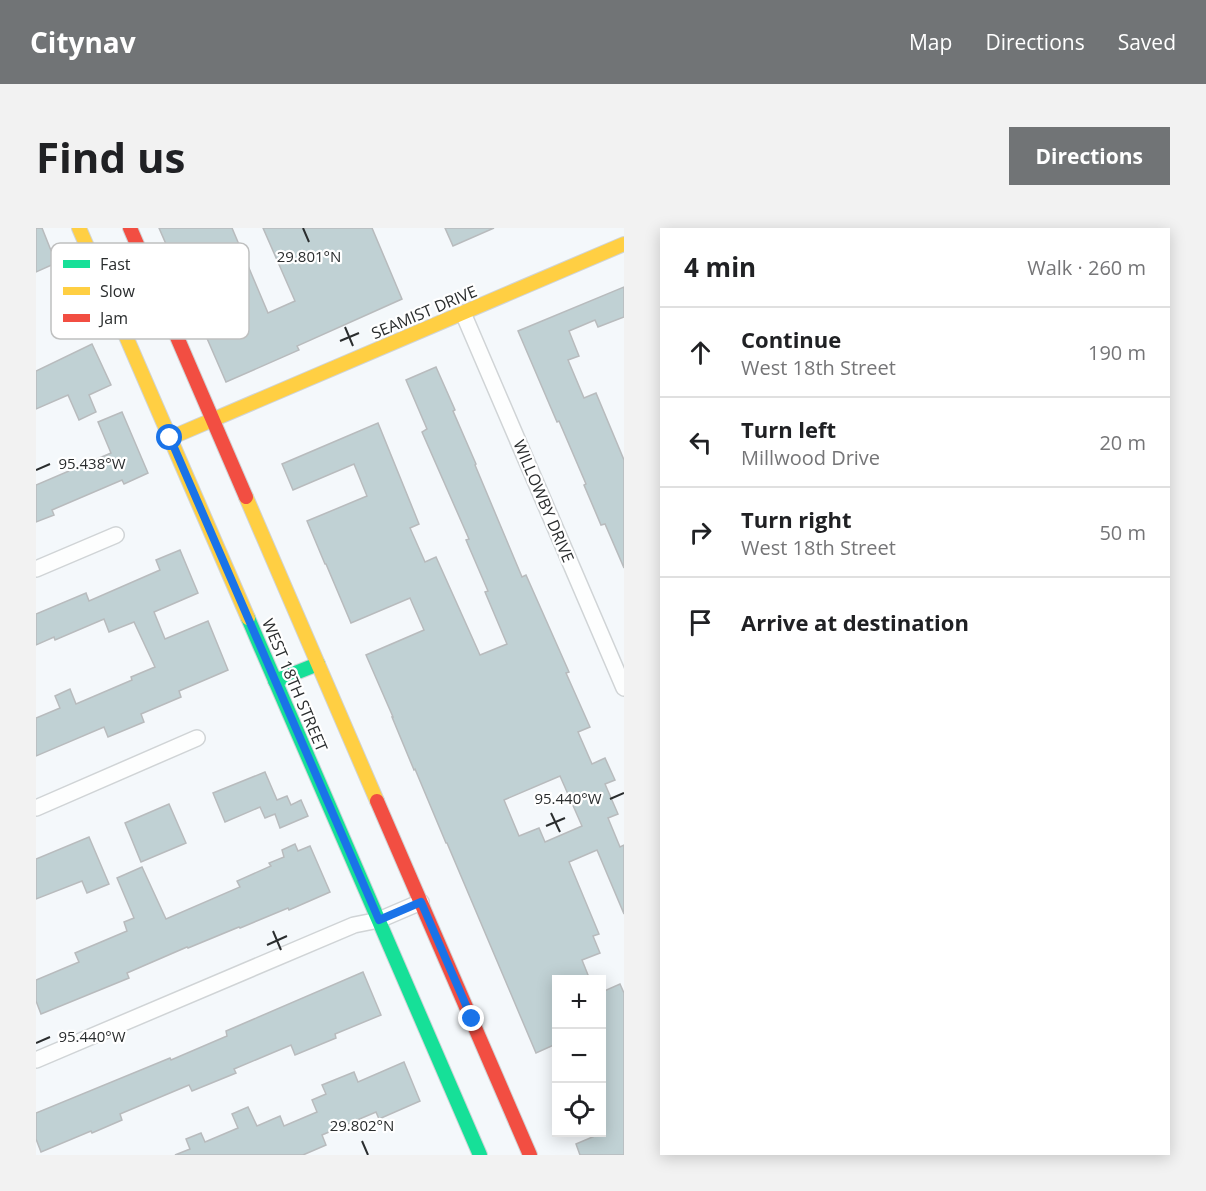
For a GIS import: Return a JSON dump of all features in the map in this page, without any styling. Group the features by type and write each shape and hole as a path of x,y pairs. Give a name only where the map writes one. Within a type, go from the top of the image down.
{"main road":[{"name":"WEST 18TH STREET","path":"79,228 86,243"},
{"name":"WEST 18TH STREET","path":"130,228 136,243"},
{"name":"SEAMIST DRIVE","path":"170,438 624,244"},
{"name":"WEST 18TH STREET","path":"127,339 480,1155"},
{"name":"WEST 18TH STREET","path":"178,339 530,1155"},
{"path":"275,681 318,664"}],"street":[{"name":"WILLOWBY DRIVE","path":"463,313 624,688"},
{"path":"36,569 116,535"},
{"path":"36,808 197,738"},
{"path":"36,1060 354,925 379,920 421,902"}],"building":[{"path":"36,228 42,228 51,250 51,265 36,272"},
{"path":"159,228 232,228 238,243 166,243"},
{"path":"263,228 372,228 402,299 297,346 299,350 226,382 207,339 249,339 249,268 268,313 295,301"},
{"path":"445,228 494,228 453,246"},
{"path":"624,287 624,317 598,327 595,320 569,331 579,356 568,360 584,398 596,393 624,460 624,568 605,524 601,525 584,485 586,484 518,331"},
{"path":"92,344 111,385 89,395 96,412 79,420 68,395 36,409 36,371"},
{"path":"436,367 522,577 526,575 569,672 566,673 590,727 578,732 592,764 605,758 615,780 605,784 618,814 608,818 620,847 624,845 624,914 597,850 569,862 599,934 593,936 600,953 582,960 588,975 552,975 552,1046 536,1053 366,655 424,630 410,598 351,623 307,521 367,496 354,464 293,490 282,464 378,423 419,524 410,528 425,562 436,557 480,655 507,644 466,540 469,539 422,432 427,429 406,380","holes":["560,776 582,826 545,842 539,828 519,836 504,800"]},
{"path":"122,412 148,473 124,484 122,480 52,510 54,515 36,522 36,485 111,453 98,422"},
{"path":"180,550 198,593 154,612 165,639 208,621 228,670 179,691 181,697 141,714 144,722 108,737 104,727 36,756 36,718 60,708 55,696 70,689 76,704 132,680 131,677 155,667 134,622 109,632 104,619 55,640 54,637 36,645 36,614 86,593 89,601 160,570 156,560"},
{"path":"265,772 277,800 287,796 291,805 301,800 308,816 280,828 275,814 265,818 260,807 225,822 213,793"},
{"path":"169,804 186,843 141,862 125,823"},
{"path":"89,837 109,884 87,893 82,881 36,899 36,859"},
{"path":"295,844 298,851 310,846 330,892 289,910 288,908 187,947 127,973 129,978 41,1014 36,1001 36,980 79,962 75,953 127,931 124,922 134,918 117,878 142,867 166,919 240,887 237,881 271,866 269,863 284,857 282,850"},
{"path":"363,972 381,1015 335,1034 336,1038 295,1055 291,1045 234,1069 236,1073 192,1091 189,1085 120,1114 122,1120 41,1152 36,1139 36,1113 227,1036 226,1031"},
{"path":"620,984 624,993 624,1155 580,1155 576,1144 593,1137 606,1137 606,990"},
{"path":"404,1062 420,1101 379,1119 376,1112 322,1135 326,1145 303,1155 175,1155 190,1149 186,1139 201,1133 205,1142 238,1128 232,1114 248,1107 257,1126 280,1116 284,1126 317,1112 312,1100 326,1094 322,1085 354,1072 358,1082"}],"traffic: fast":[{"path":"248,618 480,1155"},
{"path":"275,681 318,664"}],"traffic: slow":[{"path":"79,228 86,243"},
{"path":"170,438 624,244"},
{"path":"127,339 248,618"},
{"path":"246,497 377,801"}],"traffic: jam":[{"path":"130,228 136,243"},
{"path":"178,339 246,497"},
{"path":"377,801 530,1155"}],"route":[{"path":"170,438 379,920 421,902 472,1019"}]}
